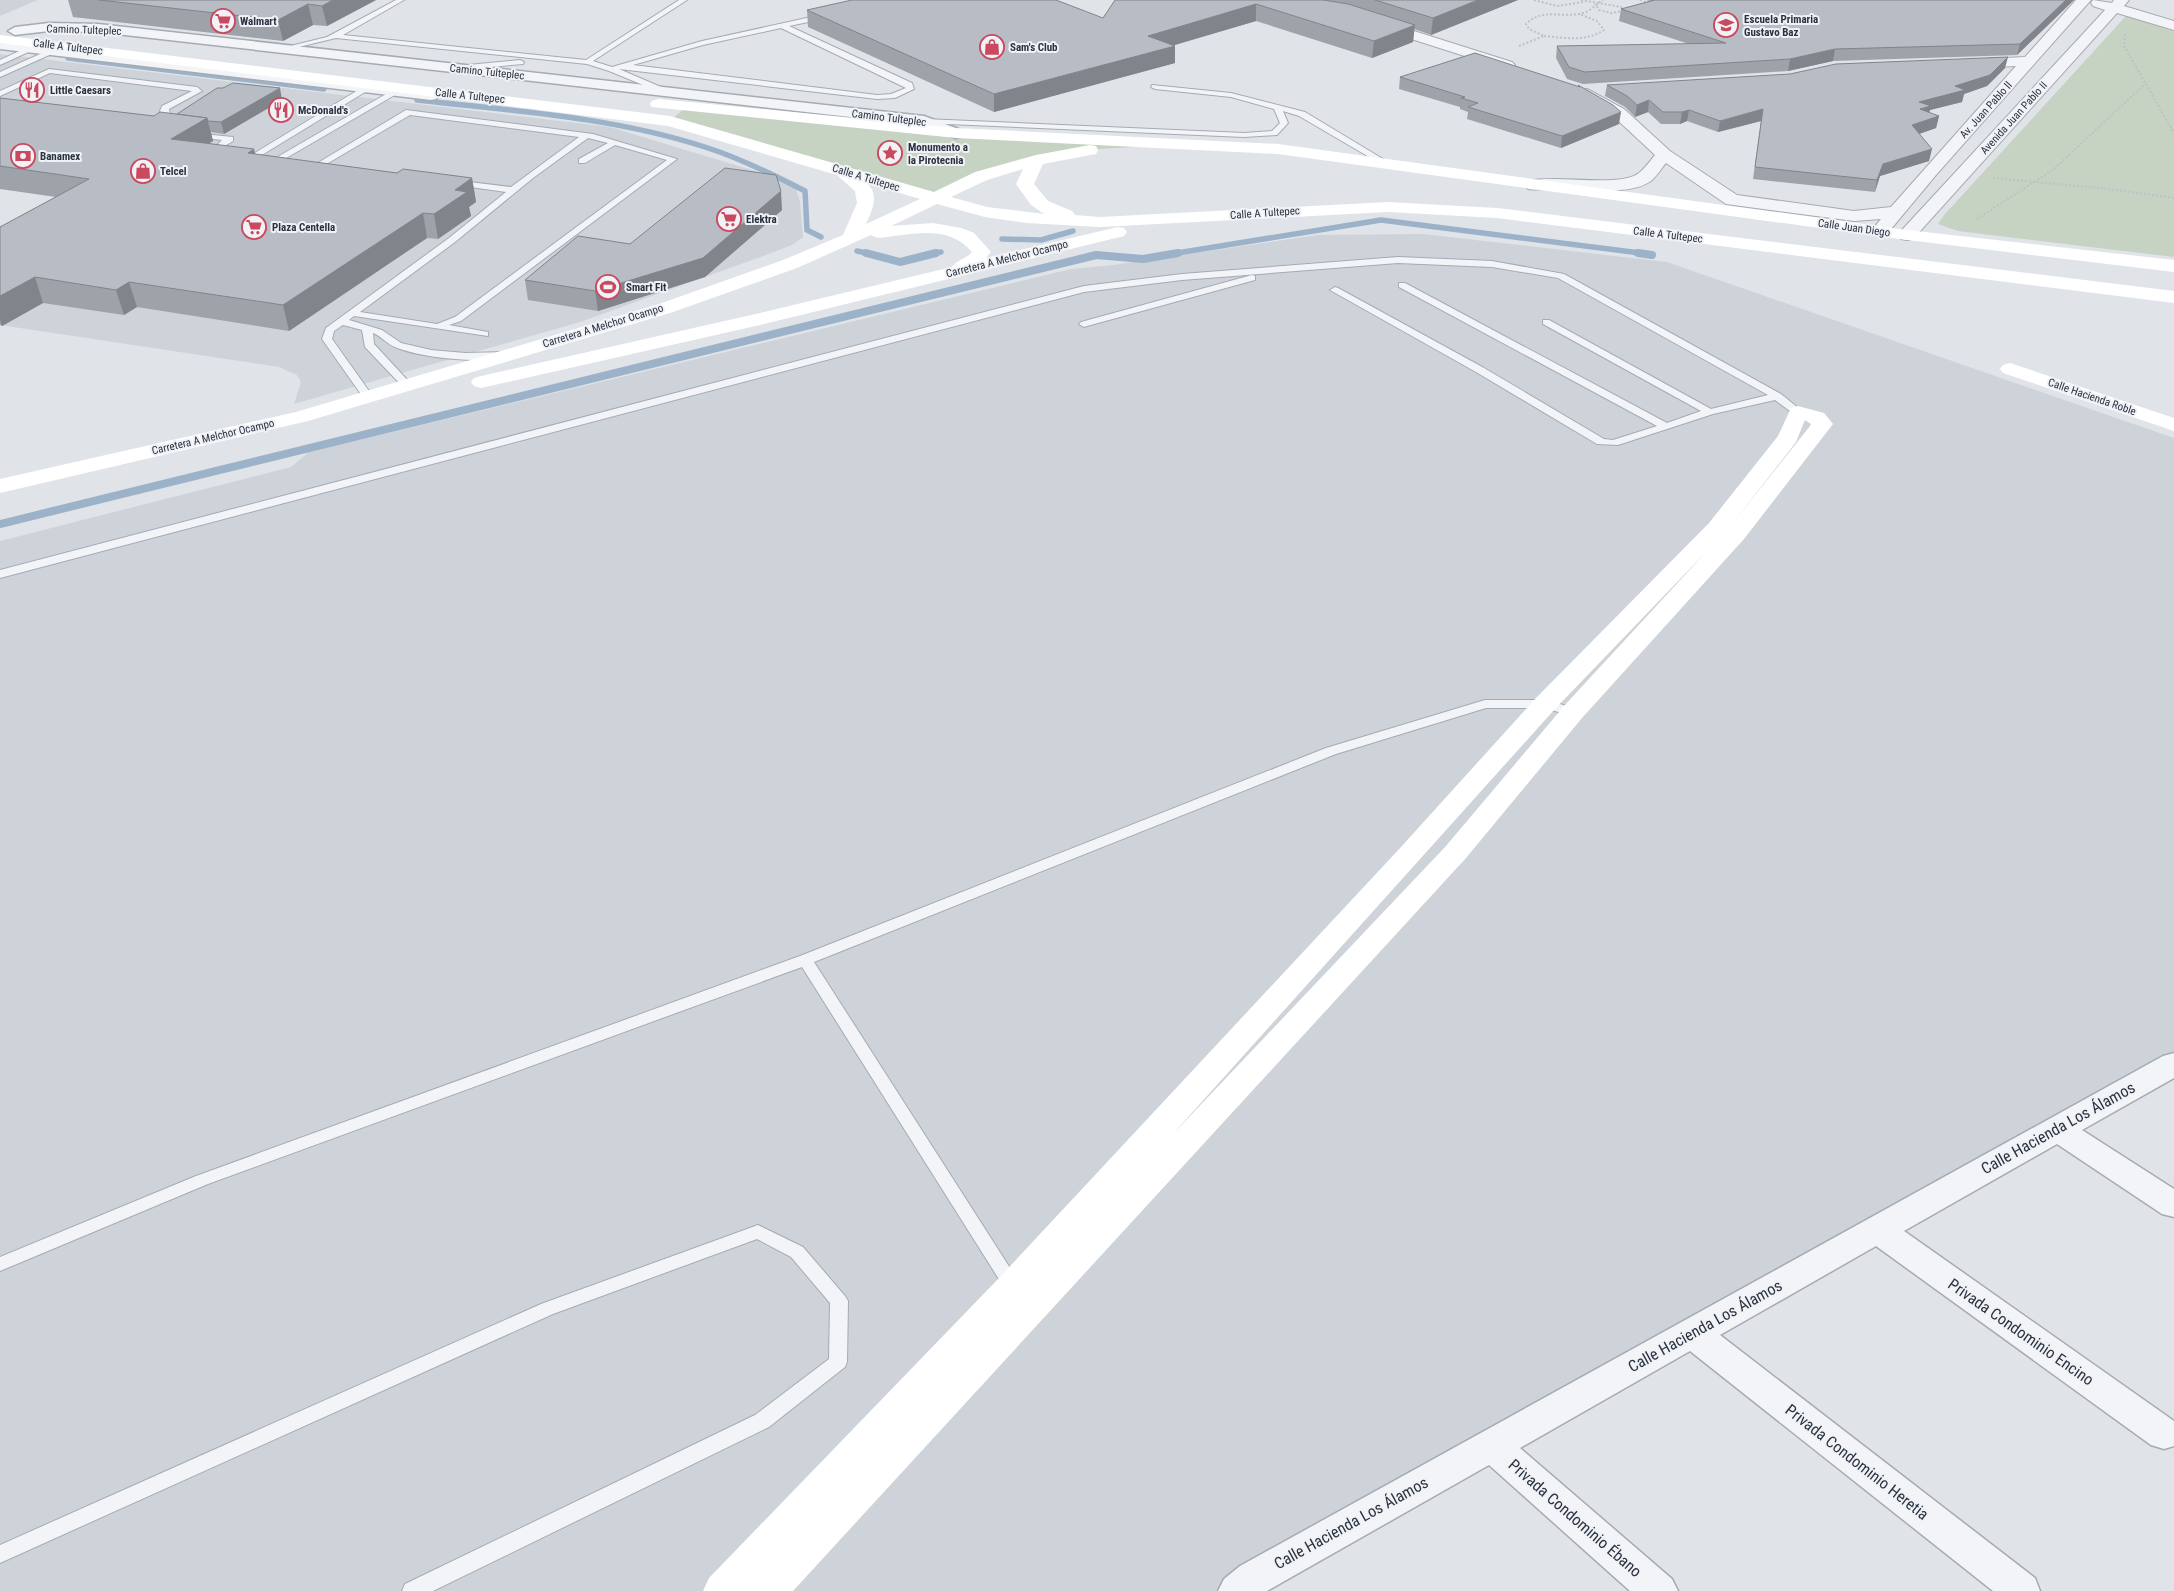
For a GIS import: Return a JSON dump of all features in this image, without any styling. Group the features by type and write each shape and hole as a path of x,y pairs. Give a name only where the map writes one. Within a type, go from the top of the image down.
{"main road":[{"name":"Calle A Tultepec","path":"8,30 773,116 956,133 1278,149 1534,184"},
{"name":"Calle A Tultepec","path":"0,39 670,121 935,199 985,212 1026,218 1100,222 1388,207 1497,213 2174,297"},
{"name":"Carretera A Melchor Ocampo","path":"0,486 300,417 666,308 790,264 851,238 980,176 1036,160 1098,149 1194,144"},
{"path":"1036,160 1025,184 1034,200 1053,212 1100,222"},
{"path":"843,171 863,189 866,202 851,238"},
{"path":"1497,213 1519,203 1519,193 1505,180"},
{"name":"Calle Juan Diego","path":"1534,184 1888,222 1909,233 1954,240 2174,266"},
{"path":"1854,216 1888,222"},
{"name":"Carretera A Melchor Ocampo","path":"0,501 309,427 502,376 760,319 1107,234 1198,218"},
{"path":"851,238 908,228 938,228 967,236 982,252 974,262 942,274"},
{"name":"Calle Hacienda Roble","path":"2174,411 2017,364 2174,426"},
{"path":"767,1591 1411,853 1559,708 1717,528 1788,437 1788,404"},
{"path":"724,1591 1023,1297"}],"street":[{"path":"2086,0 2121,3 2174,15"},
{"name":"Av. Juan Pablo ll","path":"1888,222 2086,0"},
{"path":"2121,3 2174,26"},
{"name":"Avenida Juan Pablo II","path":"1909,233 2121,3"},
{"path":"1366,20 1522,70"},
{"name":"Camino Tulteplec","path":"8,30 49,27 98,28 924,120 956,133"},
{"path":"0,45 490,103 576,108"},
{"path":"1950,64 2030,61"},
{"path":"1610,89 1578,89 1618,112 1664,155 1732,200 1854,216"},
{"path":"1534,184 1617,185 1633,182 1645,177 1664,155"},
{"name":"Calle Hacienda Los Álamos","path":"1253,1587 1492,1445 2174,1064"},
{"path":"2057,1128 2174,1205"},
{"name":"Privada Condominio Encino","path":"1877,1229 2164,1434"},
{"name":"Privada Condominio Heretia","path":"1692,1333 2021,1590"},
{"name":"Privada Condominio Ébano","path":"1492,1445 1658,1591"}],"lane":[{"path":"282,49 319,42 335,36 401,0"},
{"path":"587,62 684,0"},
{"path":"612,69 702,43 832,14"},
{"path":"621,66 877,97 892,96 910,89 908,85 781,25"},
{"path":"335,36 587,62 612,69 665,92"},
{"path":"0,63 31,49"},
{"path":"0,76 52,52"},
{"path":"451,68 551,59"},
{"path":"0,94 49,71 197,88 198,91 166,108 164,111 167,114 142,128"},
{"path":"1155,87 1231,95 1302,114 1384,162"},
{"path":"254,156 366,89"},
{"path":"278,159 396,92"},
{"path":"924,120 1244,135 1274,133 1284,123 1278,109"},
{"path":"338,167 316,164 409,112 587,135 673,159 458,319 439,326"},
{"path":"152,129 162,131"},
{"path":"181,133 230,139 218,148 254,156 295,161"},
{"path":"369,398 327,340 329,330 452,240 513,190 587,135"},
{"path":"582,161 613,143"},
{"path":"442,180 513,190"},
{"path":"0,574 1084,289 1182,277 1398,260 1492,264 1561,276 1788,404"},
{"path":"1084,324 1284,269"},
{"path":"1402,285 1665,426"},
{"path":"1335,290 1480,370 1601,442 1614,443 1710,412 1788,404"},
{"path":"351,313 485,334"},
{"path":"341,321 379,332 398,346 431,353 465,356 510,355"},
{"path":"1546,322 1710,412"},
{"path":"367,328 369,345 407,385"},
{"path":"378,354 398,346"},
{"path":"0,1264 202,1180 805,960 1331,751 1485,704 1559,708"},
{"path":"805,960 1023,1297"},
{"path":"0,1554 547,1309 758,1232 797,1252 839,1301 838,1362 762,1421 412,1591"}],"path":[{"path":"1534,0 1548,6 1570,6 1582,1 1621,7 1623,11 1628,13"},
{"path":"1579,14 1586,12 1603,0"},
{"path":"1640,0 1655,5"},
{"path":"1595,4 1599,10 1611,14 1623,11"},
{"path":"1513,47 1544,36 1588,38 1599,35 1604,30 1602,23 1594,18 1579,14 1549,13 1530,18 1526,24 1529,29 1544,36"},
{"path":"2125,26 2124,46 2174,133"},
{"path":"1972,222 2054,169 2145,84"},
{"path":"1988,178 2174,198"}],"shaded area":[{"path":"0,0 38,0 0,16"},
{"path":"0,54 610,127 755,171 796,189 800,201 803,237 792,245 766,255 580,322 294,404 301,382 297,375 279,367 0,325 0,256 95,202 0,189"},
{"path":"1423,234 1667,262 2174,438 2174,1054 1584,1381 1215,1591 0,1591 0,541 291,467 309,452 1071,269 1113,265 1318,235"}],"green space":[{"path":"2126,16 2174,31 2174,257 1958,231 1938,224 1945,214"},
{"path":"686,107 1001,137 1191,144 1098,149 1043,157 934,198 670,121"}],"building":[{"path":"99,0 333,0 322,6 308,4 278,20"},
{"name":"Sam's Club","path":"852,0 1056,0 1103,18 1115,0 1323,0 1348,4 1415,25 1374,41 1256,4 1148,36 1175,46 994,94 807,10"},
{"path":"1375,0 1478,0 1433,18"},
{"path":"1655,0 2066,0 2020,44 1835,49 1790,59 1585,72 1569,67 1557,46 1726,43 1621,9"},
{"path":"1475,53 1580,87 1578,85 1613,105 1621,112 1562,136 1468,107 1478,103 1461,98 1465,97 1400,77"},
{"path":"2008,57 1990,75 1955,86 1965,90 1919,102 1931,106 1920,109 1939,116 1912,125 1932,149 1883,164 1877,180 1755,167 1763,109 1720,121 1689,110 1663,112 1649,100 1637,105 1627,96 1607,85 1790,74 1836,64"},
{"path":"233,83 280,88 221,122 177,114 217,88 223,88"},
{"name":"Plaza Centella","path":"0,98 154,116 160,112 207,118 171,139 254,149 248,153 397,173 403,169 472,178 455,190 467,192 434,214 423,213 283,305 129,282 116,290 35,277 0,296 0,227 89,179 0,166"},
{"path":"725,168 776,175 781,191 703,258 595,291 525,280 578,236 630,244"}],"waterway":[{"path":"68,58 324,89"},
{"path":"417,100 564,116 600,122 673,137 721,152 770,173 805,191 807,230 821,237"},
{"path":"1171,254 1381,220 1648,254"},
{"path":"1002,239 1041,240 1073,231"},
{"path":"857,251 871,254"},
{"path":"936,253 941,252"},
{"path":"866,253 900,262 936,253"},
{"path":"931,254 936,253"},
{"path":"0,524 1096,255 1143,259 1178,253"},
{"path":"1638,253 1652,255"}],"place":[{"name":"Walmart","path":"223,21"},
{"name":"Escuela Primaria Gustavo Baz","path":"1726,25"},
{"name":"Sam's Club","path":"992,47"},
{"name":"Little Caesars","path":"32,90"},
{"name":"McDonald's","path":"281,110"},
{"name":"Monumento a la Pirotecnia","path":"890,153"},
{"name":"Banamex","path":"23,156"},
{"name":"Telcel","path":"143,171"},
{"name":"Elektra","path":"729,219"},
{"name":"Plaza Centella","path":"254,227"},
{"name":"Smart Fit","path":"608,287"}]}
